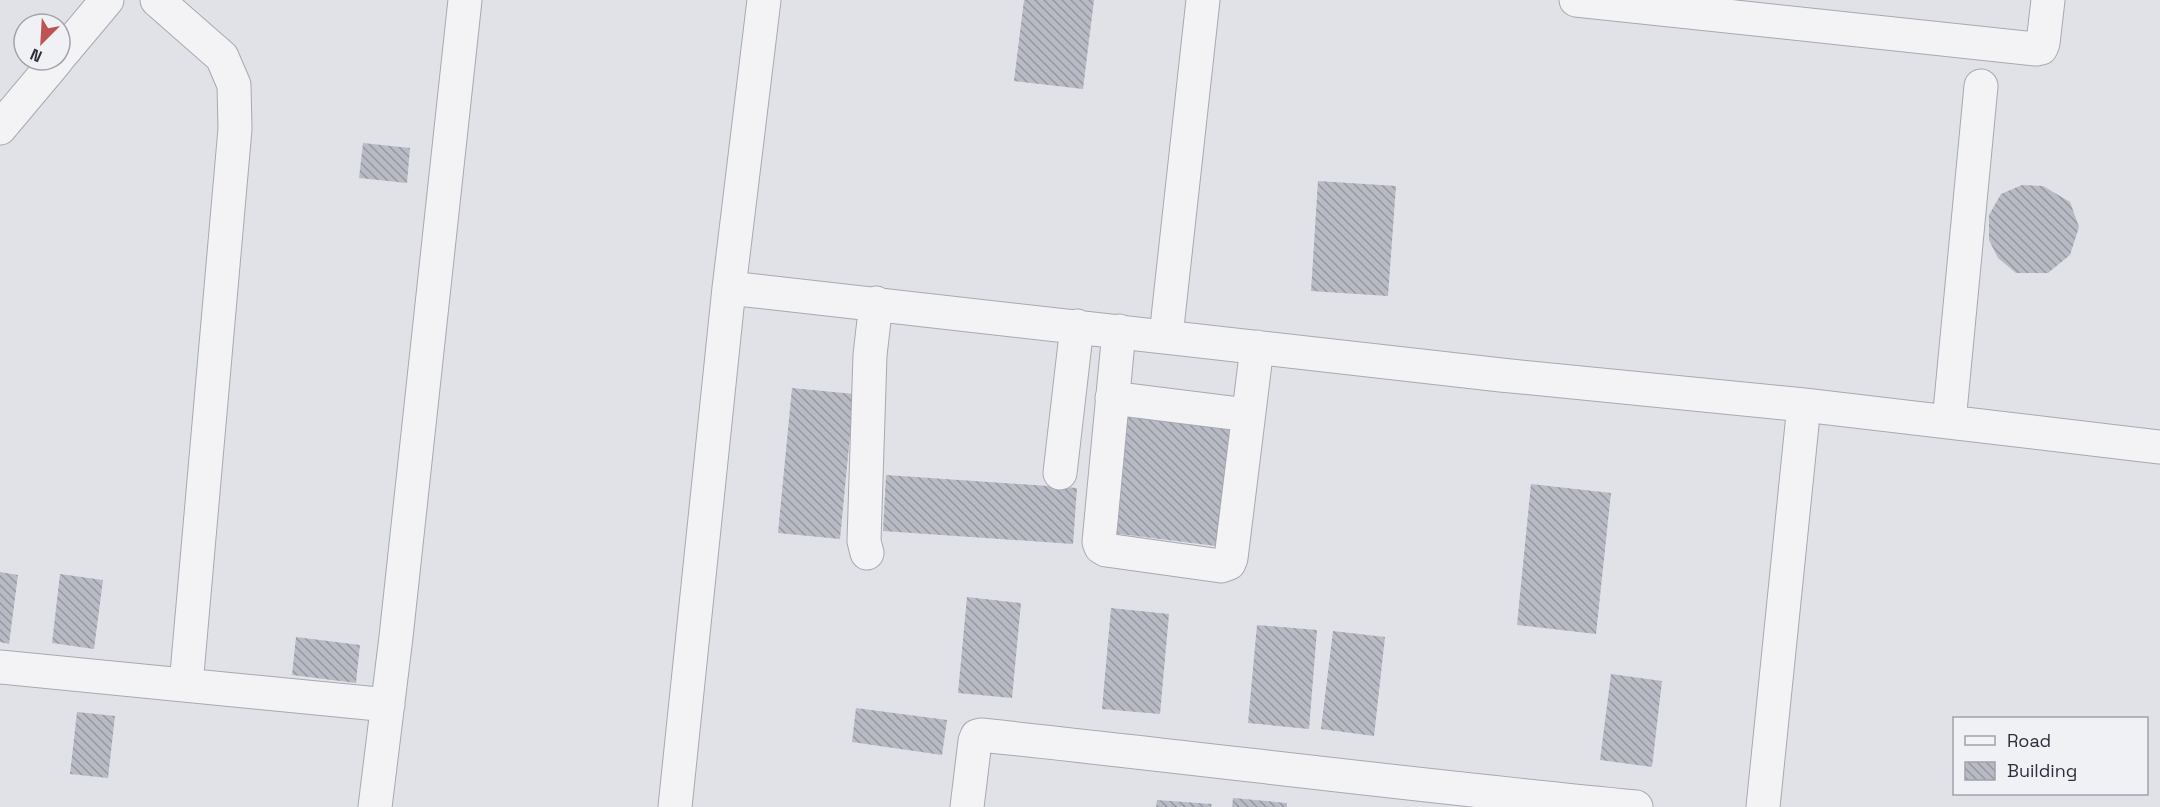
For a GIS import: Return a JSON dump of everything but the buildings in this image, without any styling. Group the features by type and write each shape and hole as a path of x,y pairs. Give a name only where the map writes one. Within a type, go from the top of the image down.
{"street":[{"path":"72,42 107,0"},
{"path":"157,0 222,57 234,85 234,141 186,685"},
{"path":"375,807 465,0"},
{"path":"675,807 729,288 764,0"},
{"path":"1166,336 1203,0"},
{"path":"1576,0 2036,49 2041,48 2043,44 2048,0"},
{"path":"0,128 47,72"},
{"path":"1949,422 1981,86"},
{"path":"729,288 1501,375 1804,405 2160,447"},
{"path":"867,553 864,541 870,366 876,303"},
{"path":"1060,473 1077,326"},
{"path":"1119,331 1098,535 1101,547 1106,550 1221,566 1229,563 1231,558 1257,347"},
{"path":"1112,398 1248,415"},
{"path":"1763,807 1804,405"},
{"path":"0,667 388,705"},
{"path":"967,807 975,741 977,736 981,735 1200,758 1430,787 1636,807"}]}
